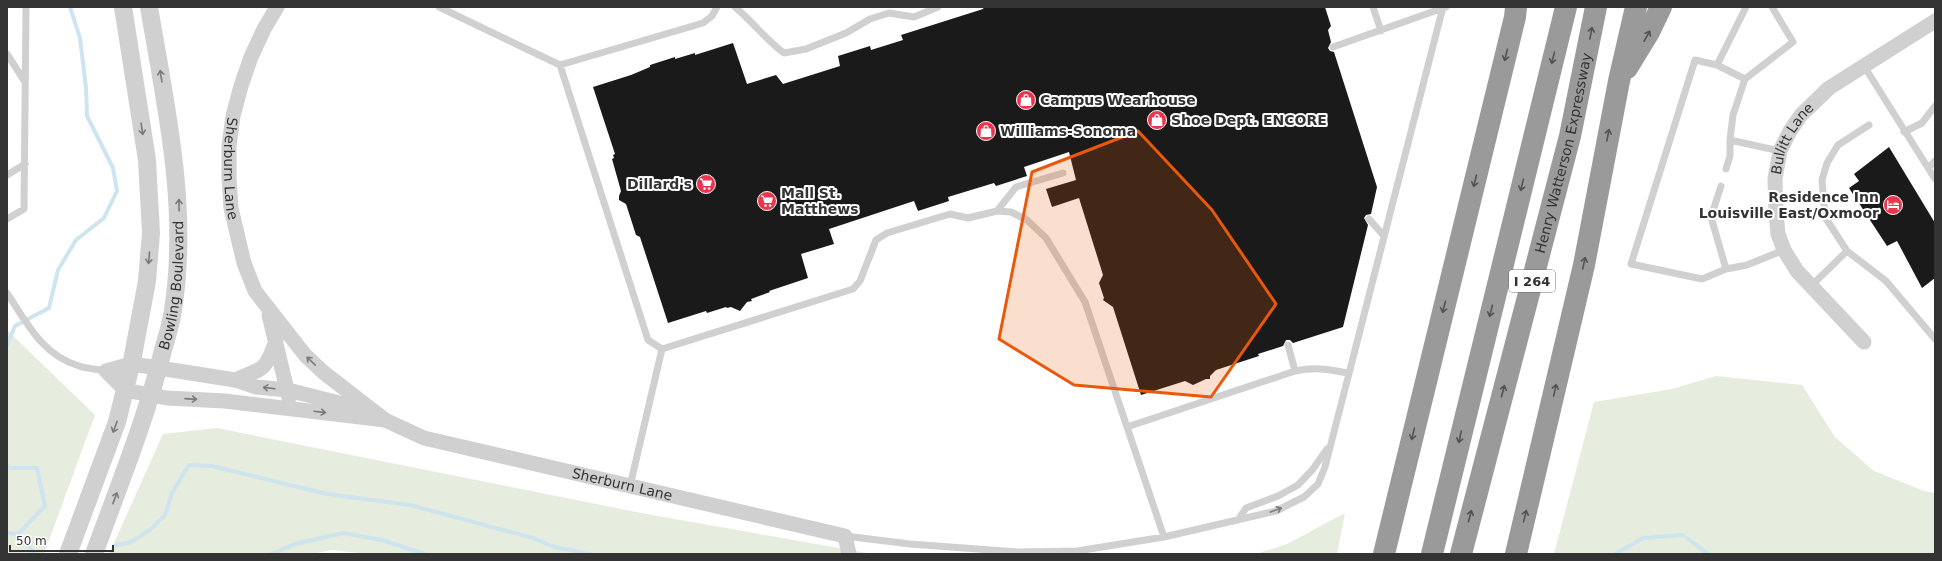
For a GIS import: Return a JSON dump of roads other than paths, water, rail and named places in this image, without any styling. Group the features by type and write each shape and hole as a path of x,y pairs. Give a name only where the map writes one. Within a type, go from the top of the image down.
{"highway":[{"name":"I 264","path":"1432,554 1566,7"},
{"name":"Henry Watterson Expressway","path":"1460,554 1570,136 1596,7"},
{"path":"1516,554 1584,264 1619,81 1636,7"},
{"path":"1619,81 1645,39 1661,7"},
{"path":"1384,554 1518,10"}],"street":[{"name":"Bowling Boulevard","path":"68,554 117,422 131,364 146,281 151,233 147,160 123,7"},
{"name":"Bowling Boulevard","path":"94,554 152,395 173,310 178,254 179,203 175,163 149,7"},
{"name":"Sherburn Lane","path":"277,7 264,29 251,57 233,116 229,152 230,200 237,238 244,263 255,291 305,355 319,368 380,416"},
{"name":"Bullitt Lane","path":"1864,342 1797,271 1784,250 1778,234 1776,213 1775,179 1780,151 1790,131 1801,116 1829,88 1935,21"},
{"name":"Sherburn Lane","path":"268,308 292,409"},
{"path":"235,380 262,369 268,361 276,341"},
{"name":"Sherburn Lane","path":"131,364 235,380 256,387 288,390 380,416 424,438 845,536"},
{"path":"125,390 106,371 131,364"},
{"name":"Sherburn Lane","path":"125,390 152,395 380,416"},
{"path":"845,536 849,554"}],"lane":[{"path":"7,219 24,209 26,7"},
{"path":"439,7 560,65 703,23 712,16 717,7"},
{"path":"735,7 752,21 769,42 784,53 806,49 846,33 870,19 889,13 914,17 938,7"},
{"path":"1373,7 1381,31"},
{"path":"1717,65 1746,7"},
{"path":"1726,169 1730,156 1733,115 1745,79 1793,42 1772,7"},
{"path":"1333,47 1444,8"},
{"path":"845,536 910,544 1019,552 1077,551 1164,537 1276,511 1304,497 1318,484 1324,467 1444,8"},
{"path":"7,54 25,82"},
{"path":"1745,79 1717,65 1695,60 1631,264 1702,278 1726,269 1747,265 1784,250"},
{"path":"560,65 648,340 662,349 853,290 860,282 876,240 887,233 950,214 968,218 997,211 1011,212 1027,220 1046,238 1085,302 1164,537"},
{"path":"1864,66 1904,132 1935,179"},
{"path":"1904,132 1922,124 1935,106"},
{"path":"1869,125 1838,145 1827,163 1822,180 1822,199 1825,217 1847,251 1886,281 1935,339"},
{"path":"1730,140 1780,151"},
{"path":"1928,168 1935,161"},
{"path":"7,175 25,164"},
{"path":"997,211 1016,187 1063,173"},
{"path":"1720,186 1711,217 1726,269"},
{"path":"1370,219 1384,236"},
{"path":"1811,286 1847,251"},
{"path":"7,293 38,340 56,356 79,366 106,371"},
{"path":"1288,345 1295,371"},
{"path":"630,486 662,349"},
{"path":"1127,427 1295,371 1308,368 1323,368 1348,373"},
{"path":"1238,520 1246,508 1278,496 1298,485 1313,469 1329,446"}],"waterway":[{"path":"7,345 15,326 49,308 58,270 76,240 104,218 117,191 113,168 87,116 86,88 80,38 70,7"},
{"path":"114,546 131,542 151,529 165,515 172,493 189,465 212,466 327,494 410,505 533,538 554,547 590,554"},
{"path":"7,466 9,468 37,468 45,506 18,534 7,533"},
{"path":"271,554 295,544 343,533 382,540 425,554"},
{"path":"18,534 35,554"},
{"path":"1615,554 1643,538 1683,535 1708,554"}],"place":[{"name":"Campus Wearhouse","path":"1026,100"},
{"name":"Shoe Dept. ENCORE","path":"1157,120"},
{"name":"Williams-Sonoma","path":"986,131"},
{"name":"Dillard's","path":"706,184"},
{"name":"Mall St. Matthews","path":"767,201"},
{"name":"Residence Inn Louisville East/Oxmoor","path":"1893,205"}]}
